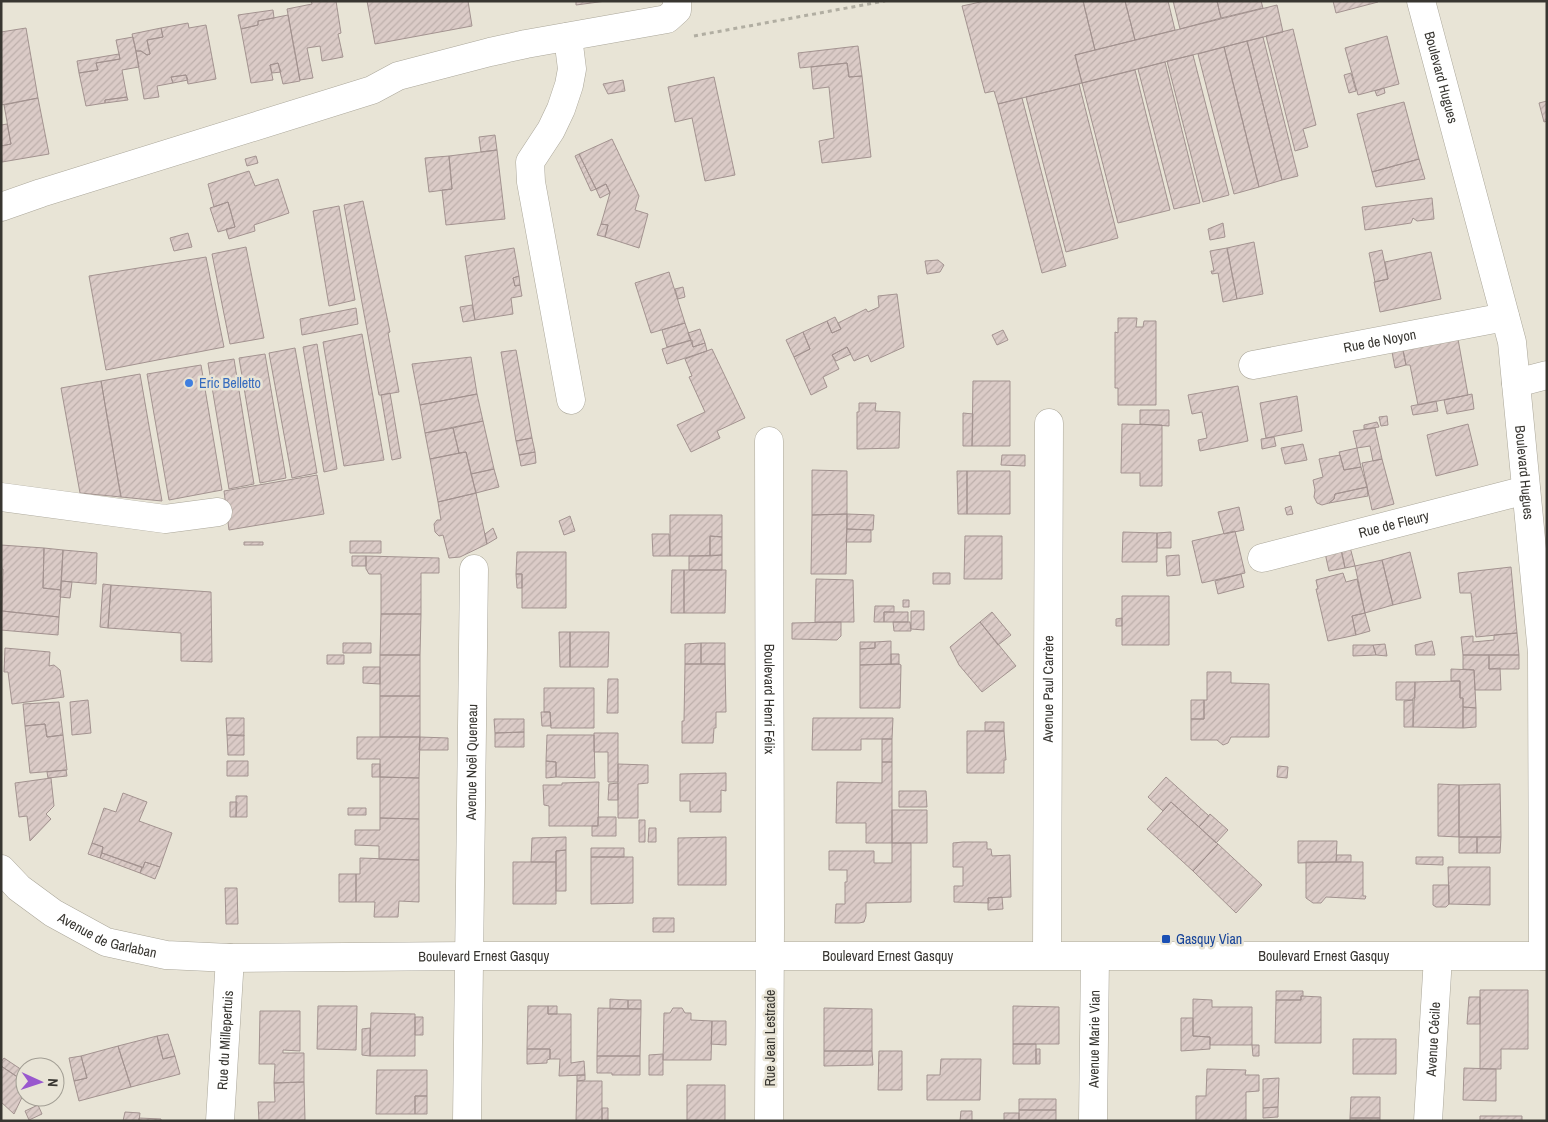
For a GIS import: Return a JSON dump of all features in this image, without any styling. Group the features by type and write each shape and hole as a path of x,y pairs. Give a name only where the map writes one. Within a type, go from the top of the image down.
{"street":[{"path":"1,207 372,90 398,76 490,52 667,19 677,10 677,1"},
{"name":"Boulevard Hugues","path":"1421,1 1512,342 1542,653 1545,956"},
{"path":"568,37 572,69 570,85 551,130 530,162 530,182 571,400"},
{"name":"Rue de Noyon","path":"1254,365 1505,317"},
{"path":"1516,383 1547,375"},
{"name":"Avenue Paul Carrère","path":"1047,956 1049,422"},
{"name":"Boulevard Henri Félix","path":"769,441 770,956"},
{"name":"Rue de Fleury","path":"1262,558 1526,490"},
{"path":"1,497 165,519 218,512"},
{"name":"Avenue Noël Queneau","path":"467,1121 474,569"},
{"name":"Avenue de Garlaban","path":"1,869 19,888 53,913 106,942 166,954 230,958"},
{"name":"Boulevard Ernest Gasquy","path":"230,958 468,956 1545,956"},
{"name":"Rue Jean Lestrade","path":"769,1121 770,956"},
{"name":"Avenue Marie Vian","path":"1093,1121 1095,957"},
{"name":"Avenue Cécile","path":"1428,1121 1438,957"},
{"name":"Rue du Millepertuis","path":"220,1121 230,958"}],"path":[{"path":"687,37 885,1"}],"building":[{"path":"311,1 336,1 341,33 338,34 343,57 322,61 320,46 307,48 313,78 300,80 287,9 312,4"},
{"path":"367,1 468,1 472,26 375,44"},
{"path":"576,1 606,1 576,5"},
{"path":"985,1 1083,1 1095,50 1075,55 1082,83 998,104 994,91 985,93 962,6"},
{"path":"1083,1 1125,1 1135,40 1095,50"},
{"path":"1125,1 1168,1 1175,30 1135,40"},
{"path":"1173,1 1217,1 1221,18 1180,29"},
{"path":"1217,1 1261,1 1263,8 1221,18"},
{"path":"1333,1 1378,1 1378,2 1336,13"},
{"path":"1277,5 1283,32 1082,83 1075,55"},
{"path":"273,10 274,18 258,21 258,25 241,29 238,15"},
{"path":"288,15 300,81 283,84 278,63 270,65 273,80 251,83 241,29 258,25 258,21"},
{"path":"188,23 189,28 206,25 216,79 188,84 186,75 171,77 173,83 157,86 159,97 144,99 136,51 141,51 147,55 150,54 147,40 163,37 161,28"},
{"path":"26,28 38,98 1,105 1,32"},
{"path":"161,28 163,37 147,40 150,54 147,55 141,51 136,51 132,34"},
{"path":"1293,29 1316,125 1303,129 1308,147 1295,151 1266,36"},
{"path":"1387,36 1399,84 1358,95 1345,48"},
{"path":"133,37 139,67 122,70 127,97 105,100 105,103 86,106 79,73 98,70 96,63 120,59 116,40"},
{"path":"1263,37 1298,176 1282,180 1247,41"},
{"path":"1247,41 1282,180 1259,187 1224,47"},
{"path":"858,46 862,76 849,77 847,63 800,68 798,53"},
{"path":"1224,47 1259,187 1234,194 1198,54"},
{"path":"119,54 120,59 96,63 98,70 79,73 77,61"},
{"path":"1193,55 1229,195 1203,202 1167,61"},
{"path":"1165,62 1200,203 1174,209 1138,69"},
{"path":"278,63 281,72 272,73 270,65"},
{"path":"847,63 849,77 862,76 871,157 822,163 819,141 834,138 829,87 813,89 811,67"},
{"path":"1135,70 1170,210 1118,223 1082,83"},
{"path":"1351,73 1356,91 1349,93 1344,75"},
{"path":"186,75 188,80 173,83 171,77"},
{"path":"714,77 735,175 705,181 692,118 675,122 668,87"},
{"path":"623,80 625,91 608,94 603,84"},
{"path":"1079,84 1118,238 1066,252 1026,97"},
{"path":"1384,88 1385,93 1377,96 1375,91"},
{"path":"127,97 128,100 105,103 105,100"},
{"path":"38,98 49,154 2,162 1,146 11,144 4,105"},
{"path":"1022,98 1066,266 1042,273 998,104"},
{"path":"1547,101 1547,121 1544,122 1539,103"},
{"path":"1404,102 1419,159 1372,172 1357,114"},
{"path":"7,124 11,144 1,146 1,125"},
{"path":"495,135 497,150 481,152 479,137"},
{"path":"612,139 639,196 635,210 648,214 639,248 605,237 608,225 601,224 610,193 606,184 596,189 579,154"},
{"path":"497,150 505,219 446,225 442,190 452,189 449,156"},
{"path":"579,154 596,189 591,191 575,156"},
{"path":"256,156 258,163 247,166 245,159"},
{"path":"449,156 452,189 429,192 425,158"},
{"path":"1419,159 1425,179 1376,187 1372,172"},
{"path":"249,171 255,186 278,179 289,213 254,225 255,231 229,239 226,229 235,227 228,202 214,207 208,184"},
{"path":"606,184 610,193 600,198 596,189"},
{"path":"1432,198 1434,219 1417,221 1413,218 1411,223 1365,230 1362,207"},
{"path":"363,201 390,332 388,333 399,392 381,395 379,395 344,205"},
{"path":"228,202 235,227 218,232 210,208"},
{"path":"339,206 355,300 329,306 313,211"},
{"path":"1223,223 1225,237 1210,240 1208,229"},
{"path":"601,224 608,225 605,237 597,235"},
{"path":"188,233 192,247 174,251 170,238"},
{"path":"1254,242 1263,294 1237,299 1227,248"},
{"path":"246,247 264,338 230,344 212,254"},
{"path":"514,248 519,276 513,278 515,286 520,285 522,296 511,298 513,314 475,320 465,256"},
{"path":"1227,248 1237,299 1223,302 1218,273 1212,274 1211,271 1214,271 1210,251"},
{"path":"1382,250 1388,279 1375,282 1369,253"},
{"path":"1431,252 1441,299 1380,312 1374,282 1388,279 1385,262"},
{"path":"206,257 224,347 106,370 89,276"},
{"path":"938,260 944,265 940,272 927,274 925,261"},
{"path":"669,272 685,323 651,333 635,283"},
{"path":"519,276 520,285 515,286 513,278"},
{"path":"683,287 685,297 678,299 675,289"},
{"path":"897,294 904,347 871,362 868,355 854,361 847,347 832,355 839,369 823,377 827,387 811,395 794,357 810,349 803,332 827,321 832,333 841,329 838,323 866,309 868,312 879,307 878,296"},
{"path":"472,305 475,320 463,322 460,307"},
{"path":"356,308 358,324 302,335 300,319"},
{"path":"835,317 841,329 832,333 827,321"},
{"path":"1118,318 1137,318 1136,327 1143,327 1144,321 1156,321 1156,405 1118,405 1118,388 1115,388 1115,332 1118,333"},
{"path":"685,323 691,340 667,347 662,330"},
{"path":"700,329 705,343 693,347 688,333"},
{"path":"1003,330 1008,340 997,345 992,335"},
{"path":"803,332 810,349 794,357 786,340"},
{"path":"362,334 384,460 344,466 323,342"},
{"path":"1458,339 1468,395 1418,405 1410,365 1406,365 1403,350"},
{"path":"692,340 693,347 705,343 707,351 667,364 662,349"},
{"path":"317,344 337,469 324,472 303,347"},
{"path":"847,347 851,354 836,361 832,355"},
{"path":"295,348 317,473 292,478 269,353"},
{"path":"712,349 745,418 717,431 720,438 691,452 677,425 705,412 689,377 692,376 685,359"},
{"path":"516,350 532,438 516,441 501,352"},
{"path":"1403,350 1406,365 1395,368 1392,352"},
{"path":"265,354 286,478 260,483 239,358"},
{"path":"471,357 477,394 420,405 412,364"},
{"path":"234,359 254,484 229,489 208,363"},
{"path":"201,365 222,490 169,500 147,374"},
{"path":"140,374 162,501 121,497 101,381"},
{"path":"101,381 121,497 80,493 61,388"},
{"path":"973,381 1010,381 1010,446 972,446"},
{"path":"1238,386 1248,441 1200,451 1198,440 1207,438 1202,412 1192,414 1188,395"},
{"path":"390,393 401,458 392,460 381,395"},
{"path":"477,394 483,421 425,433 420,405"},
{"path":"1472,394 1474,409 1447,414 1444,400"},
{"path":"1297,396 1302,431 1266,438 1260,403"},
{"path":"1436,401 1438,411 1413,415 1411,406"},
{"path":"859,403 876,403 875,411 900,412 899,448 857,449 857,412 859,412"},
{"path":"1140,410 1169,410 1169,426 1140,424"},
{"path":"963,413 973,414 972,446 963,446"},
{"path":"1387,416 1388,425 1381,426 1379,417"},
{"path":"483,421 494,469 471,474 466,452 459,453 453,428"},
{"path":"1377,422 1379,427 1364,429 1364,425"},
{"path":"1122,424 1162,425 1162,486 1140,486 1140,473 1121,473"},
{"path":"1468,424 1478,465 1436,476 1427,435"},
{"path":"453,428 459,453 430,459 425,433"},
{"path":"1375,428 1382,459 1373,461 1370,446 1357,448 1353,431"},
{"path":"1274,437 1276,446 1262,449 1261,439"},
{"path":"532,438 535,452 519,455 516,441"},
{"path":"1303,444 1307,460 1285,464 1281,448"},
{"path":"1357,448 1361,467 1344,470 1339,452"},
{"path":"466,452 476,493 438,502 430,459"},
{"path":"535,452 536,463 521,466 519,455"},
{"path":"1002,455 1025,455 1025,466 1001,465"},
{"path":"1340,455 1344,470 1361,467 1367,487 1335,494 1334,499 1329,503 1322,505 1317,503 1314,497 1313,480 1323,477 1319,459"},
{"path":"1382,459 1394,504 1372,510 1362,463"},
{"path":"494,469 499,487 476,493 471,474"},
{"path":"812,470 847,471 847,514 812,515"},
{"path":"957,471 967,471 967,514 958,514"},
{"path":"967,471 1010,471 1010,514 967,514"},
{"path":"317,475 324,514 229,530 224,491"},
{"path":"1367,487 1368,496 1329,503 1334,499 1335,494"},
{"path":"476,493 487,544 460,557 449,558 443,535 439,536 435,532 434,524 437,520 441,520 438,502"},
{"path":"1291,506 1293,514 1287,515 1285,508"},
{"path":"1239,507 1244,530 1224,534 1218,512"},
{"path":"847,514 874,515 873,530 847,529"},
{"path":"847,514 846,574 811,574 812,515"},
{"path":"670,515 722,515 722,537 710,536 710,556 670,556"},
{"path":"570,516 575,531 564,535 559,521"},
{"path":"493,528 497,538 487,544 485,534"},
{"path":"847,529 871,530 871,542 846,542"},
{"path":"1235,531 1245,573 1202,583 1192,541"},
{"path":"1123,532 1157,533 1157,562 1122,562"},
{"path":"1171,532 1171,548 1157,548 1157,533"},
{"path":"652,534 669,534 670,556 653,556"},
{"path":"710,536 722,537 722,555 710,556"},
{"path":"965,536 1002,536 1002,579 964,579"},
{"path":"350,541 381,541 381,553 350,553"},
{"path":"244,542 263,542 263,545 244,545"},
{"path":"1,545 44,548 43,588 61,590 59,617 2,611 3,569 1,569"},
{"path":"1350,547 1355,566 1345,568 1341,549"},
{"path":"44,548 63,550 61,590 43,588"},
{"path":"1341,549 1345,568 1329,571 1325,553"},
{"path":"63,550 97,553 96,584 61,581"},
{"path":"517,552 566,552 566,608 522,608 522,574 516,574"},
{"path":"1410,552 1421,598 1393,605 1382,560"},
{"path":"722,555 722,570 689,570 689,556"},
{"path":"1179,555 1180,575 1167,576 1166,556"},
{"path":"352,556 366,556 366,566 352,566"},
{"path":"366,556 439,558 439,573 421,573 421,614 381,614 381,574 369,574 366,569"},
{"path":"1382,560 1393,605 1365,613 1355,566"},
{"path":"1511,567 1517,633 1476,637 1471,593 1460,593 1458,573"},
{"path":"672,570 684,570 684,613 671,613"},
{"path":"684,570 726,570 725,613 684,613"},
{"path":"933,573 950,573 950,584 933,584"},
{"path":"1343,573 1346,582 1357,579 1365,613 1352,616 1356,635 1328,641 1316,589 1318,589 1316,580"},
{"path":"516,574 522,574 522,588 517,588"},
{"path":"1241,574 1244,587 1218,594 1215,581"},
{"path":"816,579 853,580 854,622 815,622"},
{"path":"61,581 72,582 70,598 60,597"},
{"path":"103,584 111,585 108,628 100,627"},
{"path":"111,585 211,592 212,662 181,661 181,633 108,628"},
{"path":"1122,596 1169,596 1169,645 1122,645"},
{"path":"903,600 909,600 909,607 903,607"},
{"path":"875,606 894,606 894,612 884,612 884,622 874,622"},
{"path":"2,611 59,617 58,635 1,630"},
{"path":"911,611 924,611 924,630 911,629"},
{"path":"884,612 908,612 908,622 884,622"},
{"path":"992,612 1011,635 998,645 980,622"},
{"path":"1365,613 1370,631 1356,635 1352,616"},
{"path":"381,614 421,614 420,655 380,655"},
{"path":"1122,618 1122,626 1116,626 1116,619"},
{"path":"841,622 841,636 837,640 792,639 792,623"},
{"path":"893,622 910,622 911,631 894,631"},
{"path":"980,622 1016,666 982,692 959,665 950,647"},
{"path":"559,632 570,632 570,667 560,667"},
{"path":"570,632 609,632 608,667 570,667"},
{"path":"1517,633 1519,655 1463,655 1461,637 1473,636 1473,642 1494,640 1494,635"},
{"path":"891,641 891,664 860,665 860,649 875,648 875,642"},
{"path":"1432,641 1435,655 1416,655 1415,645"},
{"path":"860,642 875,642 875,648 860,649"},
{"path":"343,643 371,643 371,653 343,653"},
{"path":"701,643 725,643 725,664 701,664"},
{"path":"701,643 701,664 685,664 685,644"},
{"path":"1385,644 1387,656 1376,655 1373,645"},
{"path":"1353,645 1373,645 1376,655 1353,656"},
{"path":"5,648 50,652 49,666 54,665 60,670 64,697 12,704 8,672 4,672"},
{"path":"891,654 899,654 899,664 891,664"},
{"path":"327,655 344,655 344,664 327,664"},
{"path":"380,655 420,655 420,696 380,696"},
{"path":"1463,655 1489,655 1489,669 1500,668 1501,690 1475,690 1474,670 1463,669"},
{"path":"1489,655 1519,655 1519,669 1489,669"},
{"path":"685,664 725,664 726,712 716,712 716,728 714,728 713,743 682,743"},
{"path":"860,665 901,665 900,708 860,708"},
{"path":"363,667 380,667 380,684 363,683"},
{"path":"1451,669 1474,670 1476,708 1463,707 1463,698 1460,698 1460,681 1451,681"},
{"path":"1207,672 1231,672 1231,683 1269,684 1269,737 1231,737 1228,743 1223,745 1217,740 1191,740 1191,719 1204,719 1204,700 1207,700"},
{"path":"608,679 618,679 618,713 607,713"},
{"path":"1460,681 1460,698 1463,698 1463,728 1413,727 1415,682"},
{"path":"1396,682 1415,682 1415,698 1413,700 1396,700"},
{"path":"544,688 594,688 594,728 551,728 550,712 544,712"},
{"path":"380,696 420,696 420,737 380,737"},
{"path":"88,700 91,733 72,735 70,702"},
{"path":"1191,700 1204,700 1204,719 1191,719"},
{"path":"1413,700 1413,727 1404,727 1404,701"},
{"path":"59,702 63,735 47,737 45,724 25,726 23,704"},
{"path":"1463,707 1476,708 1476,727 1463,728"},
{"path":"541,712 550,712 551,726 542,726"},
{"path":"226,718 244,718 244,736 227,735"},
{"path":"813,718 893,718 892,739 861,739 861,750 812,750"},
{"path":"494,719 524,719 524,732 495,733"},
{"path":"985,722 1004,722 1004,731 985,731"},
{"path":"45,724 47,737 63,735 67,770 30,773 25,726"},
{"path":"967,731 1004,731 1006,760 1004,760 1004,773 967,773"},
{"path":"524,732 524,747 495,747 495,733"},
{"path":"594,733 618,733 618,782 608,782 608,752 594,752"},
{"path":"227,735 244,735 244,755 228,755"},
{"path":"547,735 594,735 595,778 556,777 556,762 546,761"},
{"path":"357,737 420,737 419,778 380,777 380,759 357,759"},
{"path":"420,737 448,738 448,750 419,750"},
{"path":"882,739 892,739 892,762 882,762"},
{"path":"227,761 248,761 248,776 227,776"},
{"path":"546,761 556,762 556,777 546,778"},
{"path":"882,762 892,762 892,843 866,843 866,823 836,823 837,782 882,783"},
{"path":"372,764 380,764 380,777 372,777"},
{"path":"618,764 648,765 648,783 638,784 638,818 618,818"},
{"path":"1278,766 1288,767 1287,778 1277,777"},
{"path":"66,770 67,776 48,778 47,772"},
{"path":"726,773 726,791 721,790 721,812 690,812 690,801 680,801 680,774"},
{"path":"380,777 419,778 419,819 380,818"},
{"path":"1166,777 1209,816 1199,827 1171,802 1163,811 1148,797"},
{"path":"51,778 54,806 46,814 51,819 30,841 27,816 19,817 15,783"},
{"path":"599,782 598,826 549,826 549,806 544,805 543,785"},
{"path":"618,783 618,800 608,800 609,784"},
{"path":"1438,784 1459,785 1459,837 1438,836"},
{"path":"1500,784 1501,837 1459,837 1459,785"},
{"path":"899,791 926,791 927,807 899,807"},
{"path":"123,793 147,802 139,821 172,833 160,867 145,862 143,868 102,853 103,847 92,843 104,808 116,812"},
{"path":"236,796 247,796 247,817 236,817"},
{"path":"230,802 237,802 236,817 230,817"},
{"path":"1171,802 1218,844 1193,871 1147,829"},
{"path":"348,808 366,808 366,815 348,815"},
{"path":"892,810 927,810 927,843 892,843"},
{"path":"1210,814 1228,830 1216,843 1199,827"},
{"path":"598,817 616,817 616,836 592,836 592,826 598,826"},
{"path":"380,818 419,819 419,860 379,859 379,846 355,845 355,830 380,830"},
{"path":"639,820 645,820 645,842 639,842"},
{"path":"649,828 656,828 656,842 648,842"},
{"path":"566,837 566,850 556,851 556,862 531,862 532,838"},
{"path":"726,837 726,885 678,885 678,838"},
{"path":"1459,837 1477,837 1477,853 1459,853"},
{"path":"1477,837 1501,837 1500,853 1477,853"},
{"path":"1298,841 1337,841 1336,862 1298,863"},
{"path":"987,842 987,849 991,849 992,856 1010,855 1011,897 988,898 989,903 954,902 954,886 963,886 963,867 953,867 953,843"},
{"path":"92,843 103,847 100,858 88,854"},
{"path":"892,843 911,843 911,902 866,903 864,922 835,923 836,904 845,904 847,870 829,870 829,851 874,851 874,863 892,863"},
{"path":"1218,844 1262,885 1236,913 1193,871"},
{"path":"591,848 624,848 624,857 591,857"},
{"path":"566,850 566,891 556,891 556,851"},
{"path":"102,853 142,867 140,873 100,858"},
{"path":"1337,855 1351,855 1351,862 1336,862"},
{"path":"591,857 633,857 633,903 591,904"},
{"path":"1416,857 1443,857 1443,865 1416,864"},
{"path":"360,858 419,860 419,902 399,901 398,917 374,917 375,902 356,902 356,874 360,874"},
{"path":"145,862 160,867 155,879 140,873"},
{"path":"513,862 556,862 556,904 513,904"},
{"path":"1306,862 1363,862 1363,896 1366,896 1365,899 1326,897 1321,903 1313,903 1306,898"},
{"path":"1448,867 1490,867 1490,905 1449,904"},
{"path":"339,874 356,874 356,902 339,902"},
{"path":"1433,885 1449,885 1449,904 1446,907 1436,907 1433,905"},
{"path":"225,888 237,888 238,924 226,924"},
{"path":"1002,897 1003,909 988,910 988,898"},
{"path":"653,918 674,918 674,932 653,932"},
{"path":"1480,990 1528,990 1528,1049 1501,1049 1501,1069 1480,1069"},
{"path":"1276,991 1303,991 1303,996 1301,996 1301,1000 1276,1000"},
{"path":"1301,996 1321,997 1321,1043 1275,1043 1276,1000 1301,1000"},
{"path":"1469,997 1480,997 1480,1024 1467,1024"},
{"path":"610,999 628,1000 628,1009 610,1009"},
{"path":"1193,999 1212,1000 1212,1007 1252,1007 1252,1045 1210,1045 1210,1037 1193,1036"},
{"path":"628,1000 641,1000 641,1009 628,1009"},
{"path":"318,1006 357,1006 356,1050 317,1049"},
{"path":"528,1006 548,1006 548,1014 571,1014 571,1063 584,1061 585,1075 559,1076 560,1059 550,1059 550,1049 527,1049"},
{"path":"548,1006 557,1006 557,1014 548,1014"},
{"path":"1013,1006 1059,1007 1059,1044 1013,1044"},
{"path":"598,1008 641,1009 640,1056 597,1056"},
{"path":"673,1008 682,1008 685,1013 691,1013 691,1020 712,1021 711,1060 663,1060 664,1013 670,1013"},
{"path":"824,1008 872,1009 872,1051 824,1051"},
{"path":"260,1011 300,1011 300,1051 283,1050 283,1053 304,1053 304,1082 274,1083 275,1064 259,1064"},
{"path":"371,1013 415,1014 415,1056 370,1056"},
{"path":"415,1017 423,1017 423,1035 415,1035"},
{"path":"1181,1018 1193,1018 1193,1036 1210,1037 1210,1049 1181,1051"},
{"path":"712,1021 726,1021 726,1045 711,1044"},
{"path":"370,1028 370,1056 362,1055 362,1029"},
{"path":"168,1034 175,1056 163,1059 157,1036"},
{"path":"157,1036 163,1059 175,1056 180,1074 131,1087 118,1046"},
{"path":"1353,1039 1396,1039 1396,1074 1353,1074"},
{"path":"1013,1044 1036,1044 1036,1064 1013,1064"},
{"path":"1252,1045 1259,1045 1259,1056 1253,1056"},
{"path":"118,1046 131,1087 79,1101 74,1081 87,1078 81,1056"},
{"path":"527,1049 550,1049 550,1059 547,1060 547,1063 527,1064"},
{"path":"1036,1049 1040,1049 1040,1064 1036,1064"},
{"path":"824,1051 872,1051 873,1065 824,1066"},
{"path":"879,1051 902,1051 902,1090 878,1090"},
{"path":"663,1054 663,1075 649,1075 649,1055"},
{"path":"81,1056 87,1078 74,1081 69,1058"},
{"path":"597,1056 640,1056 640,1075 597,1073"},
{"path":"4,1058 15,1065 15,1075 1,1066"},
{"path":"941,1059 981,1059 980,1100 927,1100 927,1075 940,1075"},
{"path":"1,1066 15,1075 15,1107 17,1107 14,1114 1,1102"},
{"path":"1464,1068 1496,1069 1496,1101 1463,1100"},
{"path":"1207,1069 1246,1070 1245,1075 1259,1075 1259,1091 1246,1092 1246,1121 1196,1121 1196,1096 1206,1096"},
{"path":"377,1070 427,1070 427,1096 415,1096 415,1114 376,1114"},
{"path":"577,1075 585,1075 585,1080 577,1081"},
{"path":"1279,1078 1278,1107 1263,1108 1263,1079"},
{"path":"577,1081 602,1081 602,1121 576,1121"},
{"path":"304,1082 305,1120 259,1121 258,1102 275,1102 274,1083"},
{"path":"687,1085 725,1085 725,1121 687,1121"},
{"path":"415,1096 427,1096 427,1114 415,1114"},
{"path":"1351,1097 1380,1097 1380,1118 1350,1118"},
{"path":"1019,1099 1056,1099 1056,1110 1019,1110"},
{"path":"39,1107 42,1114 29,1120 25,1111"},
{"path":"1278,1107 1278,1117 1263,1118 1263,1108"},
{"path":"602,1108 608,1108 608,1121 602,1121"},
{"path":"1019,1110 1056,1110 1056,1121 1019,1121"},
{"path":"961,1111 972,1111 972,1121 960,1121"},
{"path":"125,1112 140,1113 139,1121 123,1121"},
{"path":"1004,1113 1019,1113 1019,1121 1004,1121"},
{"path":"1480,1116 1522,1116 1522,1121 1480,1121"},
{"path":"139,1118 161,1119 161,1121 139,1121"},
{"path":"1350,1118 1380,1118 1380,1121 1350,1121"}],"place":[{"name":"Eric Belletto","path":"189,383"},
{"name":"Gasquy Vian","path":"1166,939"}]}
